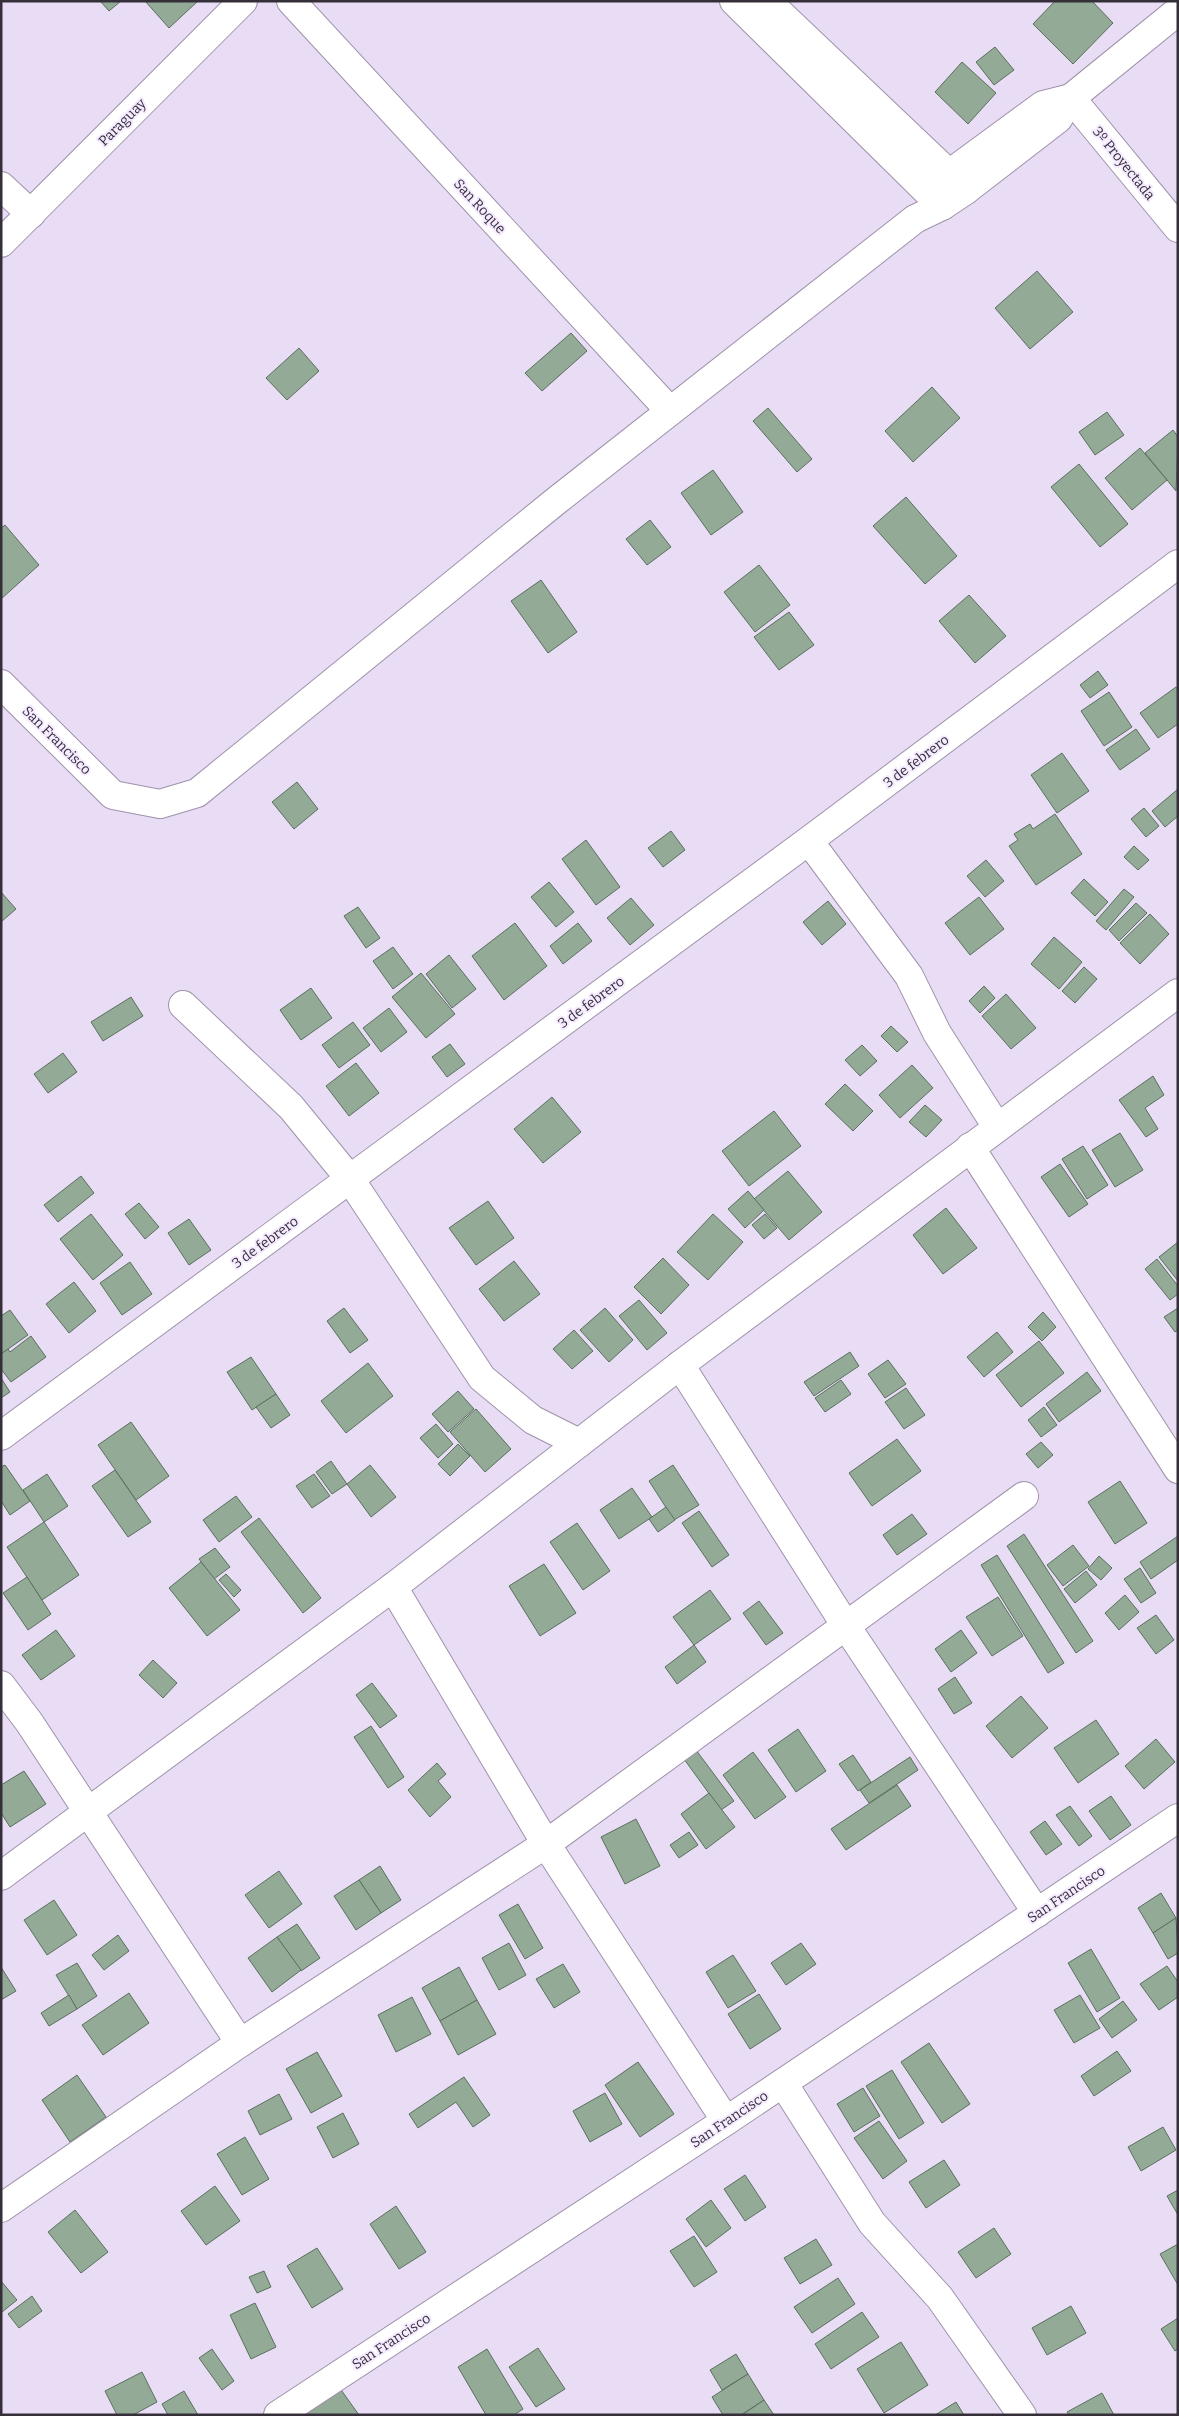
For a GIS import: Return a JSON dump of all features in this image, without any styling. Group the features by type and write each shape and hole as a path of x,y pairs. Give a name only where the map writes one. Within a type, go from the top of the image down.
{"street":[{"name":"Paraguay","path":"1,243 243,1"},
{"name":"San Roque","path":"291,1 670,411"},
{"path":"734,1 934,198"},
{"path":"767,1 957,182"},
{"path":"670,411 915,219 934,198 957,182 1043,105 1071,98 1178,11"},
{"name":"3º Proyectada","path":"1071,98 1178,228"},
{"path":"1,186 31,214"},
{"name":"San Francisco","path":"1,684 113,795 160,804 197,793 670,411"},
{"name":"3 de febrero","path":"1,1436 809,841 1178,564"},
{"path":"809,841 910,976 937,1032 997,1127"},
{"path":"1,1876 394,1586 680,1365 970,1146 1178,993"},
{"path":"182,1006 291,1107 350,1179 482,1378 533,1420 579,1443"},
{"path":"970,1146 1178,1469"},
{"path":"680,1365 846,1626 1037,1913"},
{"path":"1,2208 240,2043 546,1844 1024,1496"},
{"path":"394,1586 546,1844 726,2121"},
{"path":"1,1685 29,1722 240,2043"},
{"name":"San Francisco","path":"278,2415 726,2121 1178,1818"},
{"path":"783,2083 872,2223 940,2298 1022,2415"}],"building":[{"path":"100,1 121,1 109,11"},
{"path":"145,1 198,1 169,28"},
{"path":"1055,1 1092,1 1113,23 1073,64 1033,24"},
{"path":"995,47 1014,70 994,85 976,62"},
{"path":"962,62 996,93 968,124 935,92"},
{"path":"1037,271 1073,312 1030,349 995,308"},
{"path":"571,333 587,351 542,391 525,373"},
{"path":"299,348 319,371 287,400 266,378"},
{"path":"932,387 960,418 913,462 885,431"},
{"path":"768,408 812,459 797,472 753,421"},
{"path":"1107,412 1124,435 1095,455 1079,432"},
{"path":"1173,430 1178,437 1176,491 1145,453"},
{"path":"1140,448 1167,480 1132,510 1105,478"},
{"path":"1079,464 1128,524 1100,547 1051,487"},
{"path":"713,470 743,512 711,535 681,493"},
{"path":"906,497 957,556 925,584 873,526"},
{"path":"650,520 671,547 647,565 626,539"},
{"path":"5,525 39,565 1,599 1,528"},
{"path":"759,565 790,605 755,632 724,592"},
{"path":"541,580 577,632 548,653 511,601"},
{"path":"969,595 1006,636 975,663 939,621"},
{"path":"789,612 814,645 779,670 754,637"},
{"path":"1098,671 1108,685 1090,698 1080,685"},
{"path":"1176,687 1178,690 1178,724 1158,738 1140,713"},
{"path":"1109,692 1132,727 1104,746 1081,711"},
{"path":"1136,729 1150,749 1120,770 1106,750"},
{"path":"1062,753 1089,791 1057,813 1031,775"},
{"path":"297,782 318,809 294,829 272,802"},
{"path":"1178,789 1178,816 1165,827 1152,811"},
{"path":"1144,808 1159,826 1146,837 1131,819"},
{"path":"1055,814 1082,854 1036,885 1009,846 1018,840 1014,834 1030,824 1033,829"},
{"path":"671,831 685,850 663,867 648,848"},
{"path":"586,840 620,887 596,905 562,859"},
{"path":"1134,846 1149,860 1138,870 1124,857"},
{"path":"986,860 1004,881 985,897 967,876"},
{"path":"1084,879 1108,902 1095,916 1071,893"},
{"path":"549,882 574,912 556,927 531,897"},
{"path":"1124,889 1134,897 1106,930 1096,921"},
{"path":"1,892 16,909 1,922"},
{"path":"979,897 1004,929 970,955 945,923"},
{"path":"631,898 654,925 630,945 607,918"},
{"path":"828,901 846,924 822,945 803,922"},
{"path":"1136,903 1147,913 1119,941 1109,930"},
{"path":"358,907 380,938 366,948 344,916"},
{"path":"1150,914 1169,934 1140,964 1120,943"},
{"path":"515,923 547,966 504,1000 472,956"},
{"path":"578,923 592,941 563,964 550,946"},
{"path":"1054,937 1082,962 1059,989 1031,964"},
{"path":"393,947 413,974 393,989 373,961"},
{"path":"449,955 476,989 452,1008 426,974"},
{"path":"1084,967 1097,979 1075,1003 1062,991"},
{"path":"421,973 455,1014 426,1038 392,997"},
{"path":"984,986 995,998 980,1013 969,1001"},
{"path":"311,988 332,1018 301,1040 280,1010"},
{"path":"1006,994 1036,1028 1011,1049 982,1016"},
{"path":"131,997 143,1016 103,1041 91,1022"},
{"path":"389,1008 407,1032 381,1052 363,1028"},
{"path":"353,1022 370,1045 339,1068 322,1045"},
{"path":"891,1026 908,1042 897,1052 881,1036"},
{"path":"450,1044 465,1064 447,1077 432,1057"},
{"path":"862,1045 877,1061 860,1076 845,1060"},
{"path":"63,1053 77,1072 48,1093 34,1074"},
{"path":"356,1063 379,1093 349,1116 326,1086"},
{"path":"912,1065 933,1088 900,1118 879,1095"},
{"path":"1153,1076 1164,1095 1145,1108 1158,1129 1146,1137 1119,1100"},
{"path":"845,1084 873,1111 853,1131 825,1104"},
{"path":"552,1097 581,1132 543,1163 514,1129"},
{"path":"925,1105 942,1120 926,1137 909,1122"},
{"path":"774,1111 801,1146 749,1186 722,1151"},
{"path":"1120,1133 1143,1170 1115,1187 1092,1150"},
{"path":"1083,1146 1108,1185 1087,1199 1062,1159"},
{"path":"1060,1164 1088,1204 1069,1217 1041,1177"},
{"path":"788,1171 822,1212 789,1240 754,1199"},
{"path":"81,1176 94,1193 58,1222 44,1205"},
{"path":"748,1191 764,1210 745,1228 728,1209"},
{"path":"488,1201 514,1238 476,1265 449,1228"},
{"path":"139,1203 159,1227 145,1239 125,1214"},
{"path":"946,1208 977,1248 943,1274 913,1235"},
{"path":"91,1214 123,1255 93,1280 60,1239"},
{"path":"713,1214 743,1242 708,1280 677,1252"},
{"path":"765,1214 777,1228 764,1239 752,1225"},
{"path":"189,1219 211,1250 189,1265 168,1233"},
{"path":"1178,1242 1178,1281 1159,1257"},
{"path":"663,1258 689,1285 661,1314 634,1287"},
{"path":"1157,1259 1178,1286 1178,1294 1170,1300 1145,1269"},
{"path":"514,1261 540,1294 504,1321 479,1289"},
{"path":"130,1262 152,1294 122,1315 100,1283"},
{"path":"74,1282 96,1311 69,1333 46,1304"},
{"path":"639,1300 667,1333 647,1350 619,1316"},
{"path":"344,1308 368,1340 350,1353 327,1321"},
{"path":"605,1308 633,1340 609,1362 580,1330"},
{"path":"1178,1308 1178,1330 1175,1332 1164,1317"},
{"path":"10,1310 28,1335 1,1354 1,1316"},
{"path":"1043,1312 1056,1327 1042,1341 1028,1327"},
{"path":"574,1330 593,1351 572,1369 553,1349"},
{"path":"997,1332 1013,1352 984,1377 967,1357"},
{"path":"31,1336 46,1357 11,1382 1,1369 1,1354 8,1349 10,1352"},
{"path":"1039,1341 1064,1373 1021,1407 996,1375"},
{"path":"850,1352 859,1366 814,1396 804,1382"},
{"path":"251,1357 276,1394 252,1410 227,1372"},
{"path":"888,1360 906,1384 885,1398 868,1374"},
{"path":"368,1363 393,1396 346,1433 321,1401"},
{"path":"1087,1372 1101,1391 1059,1422 1046,1404"},
{"path":"1,1378 10,1392 1,1398"},
{"path":"841,1380 851,1394 825,1412 815,1398"},
{"path":"906,1388 925,1415 904,1429 885,1402"},
{"path":"458,1391 474,1409 448,1432 432,1414"},
{"path":"276,1394 290,1415 271,1428 256,1407"},
{"path":"1044,1407 1057,1425 1041,1437 1028,1420"},
{"path":"476,1409 511,1449 485,1472 450,1432"},
{"path":"131,1422 169,1476 136,1500 98,1445"},
{"path":"436,1424 453,1444 438,1458 420,1438"},
{"path":"897,1439 921,1471 872,1506 849,1473"},
{"path":"1041,1442 1053,1455 1038,1468 1026,1454"},
{"path":"458,1444 470,1456 450,1476 438,1464"},
{"path":"331,1461 347,1484 332,1494 316,1472"},
{"path":"5,1465 30,1501 10,1515 1,1501 1,1467"},
{"path":"370,1465 396,1497 371,1517 347,1484"},
{"path":"673,1465 699,1505 674,1520 649,1481"},
{"path":"115,1470 151,1522 128,1537 92,1486"},
{"path":"47,1474 68,1506 44,1522 23,1490"},
{"path":"314,1474 330,1496 312,1508 296,1486"},
{"path":"1120,1481 1147,1523 1115,1544 1088,1502"},
{"path":"632,1488 652,1517 619,1539 600,1510"},
{"path":"236,1496 252,1517 219,1542 203,1520"},
{"path":"666,1507 675,1520 658,1532 649,1519"},
{"path":"699,1511 729,1555 712,1567 682,1523"},
{"path":"912,1514 927,1534 897,1555 883,1535"},
{"path":"259,1518 321,1598 303,1613 241,1532"},
{"path":"44,1522 79,1575 42,1600 7,1547"},
{"path":"577,1523 610,1571 583,1590 550,1542"},
{"path":"1024,1534 1093,1641 1076,1653 1007,1546"},
{"path":"1178,1536 1178,1560 1151,1579 1140,1562"},
{"path":"1073,1545 1089,1566 1063,1586 1047,1565"},
{"path":"215,1548 230,1567 214,1579 199,1559"},
{"path":"997,1555 1064,1663 1048,1673 981,1565"},
{"path":"1099,1556 1112,1568 1101,1580 1088,1569"},
{"path":"201,1562 240,1610 207,1636 169,1588"},
{"path":"544,1564 576,1613 540,1636 509,1586"},
{"path":"1140,1568 1156,1593 1141,1603 1124,1579"},
{"path":"1086,1571 1097,1585 1075,1603 1064,1589"},
{"path":"226,1574 241,1590 234,1597 219,1580"},
{"path":"27,1577 51,1614 28,1630 3,1593"},
{"path":"710,1590 731,1619 694,1645 673,1617"},
{"path":"1125,1595 1139,1612 1119,1630 1105,1613"},
{"path":"998,1597 1023,1636 992,1656 966,1617"},
{"path":"759,1601 783,1633 766,1645 743,1613"},
{"path":"1156,1615 1174,1640 1156,1654 1137,1628"},
{"path":"56,1630 75,1656 41,1680 22,1655"},
{"path":"961,1630 977,1653 951,1672 935,1649"},
{"path":"694,1645 706,1662 677,1684 665,1667"},
{"path":"153,1660 177,1683 163,1698 139,1675"},
{"path":"955,1677 972,1703 954,1714 938,1689"},
{"path":"372,1683 397,1716 380,1728 356,1695"},
{"path":"1021,1696 1048,1728 1012,1758 986,1726"},
{"path":"1096,1720 1119,1754 1078,1783 1054,1748"},
{"path":"371,1726 404,1777 388,1788 354,1737"},
{"path":"798,1729 826,1771 796,1792 768,1750"},
{"path":"1156,1739 1175,1762 1144,1789 1125,1766"},
{"path":"696,1750 734,1801 721,1810 684,1759"},
{"path":"753,1752 786,1797 755,1819 723,1775"},
{"path":"853,1755 871,1782 858,1791 839,1764"},
{"path":"910,1757 918,1770 869,1803 860,1790"},
{"path":"437,1763 446,1774 438,1781 451,1797 430,1817 408,1790"},
{"path":"24,1771 46,1804 10,1827 1,1813 1,1785"},
{"path":"897,1785 911,1806 846,1850 831,1829"},
{"path":"709,1793 735,1827 706,1849 681,1814"},
{"path":"1111,1796 1131,1825 1110,1840 1089,1811"},
{"path":"1070,1806 1092,1836 1079,1846 1056,1815"},
{"path":"636,1819 660,1866 625,1884 601,1837"},
{"path":"1045,1821 1062,1844 1046,1855 1030,1832"},
{"path":"689,1832 698,1845 679,1858 670,1845"},
{"path":"380,1866 401,1900 381,1913 359,1880"},
{"path":"279,1871 302,1904 269,1928 245,1895"},
{"path":"359,1880 381,1913 356,1930 334,1896"},
{"path":"1161,1893 1176,1918 1153,1933 1138,1908"},
{"path":"54,1900 77,1935 47,1955 24,1920"},
{"path":"518,1904 543,1948 525,1959 499,1915"},
{"path":"1176,1918 1178,1953 1168,1959 1153,1933"},
{"path":"297,1924 320,1958 301,1971 277,1937"},
{"path":"118,1935 129,1951 104,1970 92,1955"},
{"path":"277,1937 301,1970 272,1992 248,1958"},
{"path":"509,1943 526,1975 499,1990 482,1958"},
{"path":"801,1943 816,1964 786,1985 771,1963"},
{"path":"1091,1949 1120,1998 1097,2012 1068,1963"},
{"path":"733,1955 756,1991 728,2008 706,1972"},
{"path":"77,1963 97,1996 77,2009 56,1975"},
{"path":"563,1964 580,1992 554,2008 536,1979"},
{"path":"1167,1966 1178,1982 1178,1997 1159,2010 1140,1984"},
{"path":"1,1967 16,1991 1,2000"},
{"path":"459,1967 477,2000 440,2021 422,1988"},
{"path":"129,1993 149,2023 103,2055 82,2025"},
{"path":"759,1994 781,2029 750,2049 728,2014"},
{"path":"69,1995 77,2009 49,2026 41,2013"},
{"path":"1080,1995 1100,2028 1074,2043 1054,2010"},
{"path":"412,1997 431,2034 396,2052 378,2015"},
{"path":"477,2000 496,2034 458,2055 440,2021"},
{"path":"1123,2001 1137,2020 1112,2038 1099,2019"},
{"path":"929,2043 970,2104 942,2123 901,2062"},
{"path":"1117,2051 1131,2071 1094,2096 1081,2076"},
{"path":"317,2052 342,2096 311,2113 286,2069"},
{"path":"638,2062 674,2114 640,2137 605,2085"},
{"path":"892,2070 924,2123 899,2139 866,2086"},
{"path":"77,2075 106,2117 70,2142 42,2100"},
{"path":"464,2077 490,2115 473,2127 456,2102 418,2128 409,2114"},
{"path":"863,2088 880,2116 854,2132 837,2104"},
{"path":"605,2093 622,2124 590,2142 573,2111"},
{"path":"279,2094 292,2119 260,2135 248,2111"},
{"path":"343,2113 359,2144 333,2158 317,2127"},
{"path":"879,2121 907,2161 883,2179 854,2138"},
{"path":"1163,2127 1176,2150 1141,2171 1128,2147"},
{"path":"245,2137 269,2179 242,2195 217,2154"},
{"path":"944,2160 960,2185 926,2208 909,2182"},
{"path":"745,2175 766,2207 745,2221 724,2189"},
{"path":"215,2186 240,2221 206,2245 181,2211"},
{"path":"1178,2190 1178,2215 1167,2196"},
{"path":"711,2200 731,2228 706,2247 686,2219"},
{"path":"396,2206 426,2252 399,2269 370,2224"},
{"path":"75,2210 108,2252 81,2273 48,2232"},
{"path":"994,2228 1011,2254 976,2278 958,2252"},
{"path":"694,2236 717,2272 694,2287 670,2251"},
{"path":"816,2239 832,2265 800,2284 784,2258"},
{"path":"1178,2244 1178,2285 1160,2254"},
{"path":"317,2248 343,2289 312,2308 287,2266"},
{"path":"264,2271 271,2287 257,2293 249,2277"},
{"path":"838,2278 855,2304 812,2333 794,2307"},
{"path":"1,2281 17,2300 2,2312 1,2311"},
{"path":"32,2296 42,2311 19,2328 8,2314"},
{"path":"255,2303 276,2347 251,2359 230,2315"},
{"path":"1071,2306 1086,2333 1047,2355 1032,2328"},
{"path":"862,2312 879,2337 831,2369 815,2344"},
{"path":"1178,2318 1178,2349 1175,2351 1161,2329"},
{"path":"901,2342 928,2385 884,2413 857,2369"},
{"path":"538,2348 565,2389 536,2407 509,2367"},
{"path":"212,2349 234,2381 222,2390 199,2358"},
{"path":"487,2349 523,2409 514,2415 486,2415 458,2367"},
{"path":"736,2354 748,2374 722,2390 710,2370"},
{"path":"142,2372 157,2402 133,2415 117,2415 105,2391"},
{"path":"748,2374 764,2400 741,2415 723,2415 712,2397"},
{"path":"339,2387 359,2415 300,2415"},
{"path":"184,2391 198,2415 168,2415 162,2404"},
{"path":"1102,2393 1114,2415 1069,2415 1067,2412"},
{"path":"764,2400 774,2415 742,2415"},
{"path":"956,2402 964,2415 935,2415"}]}
